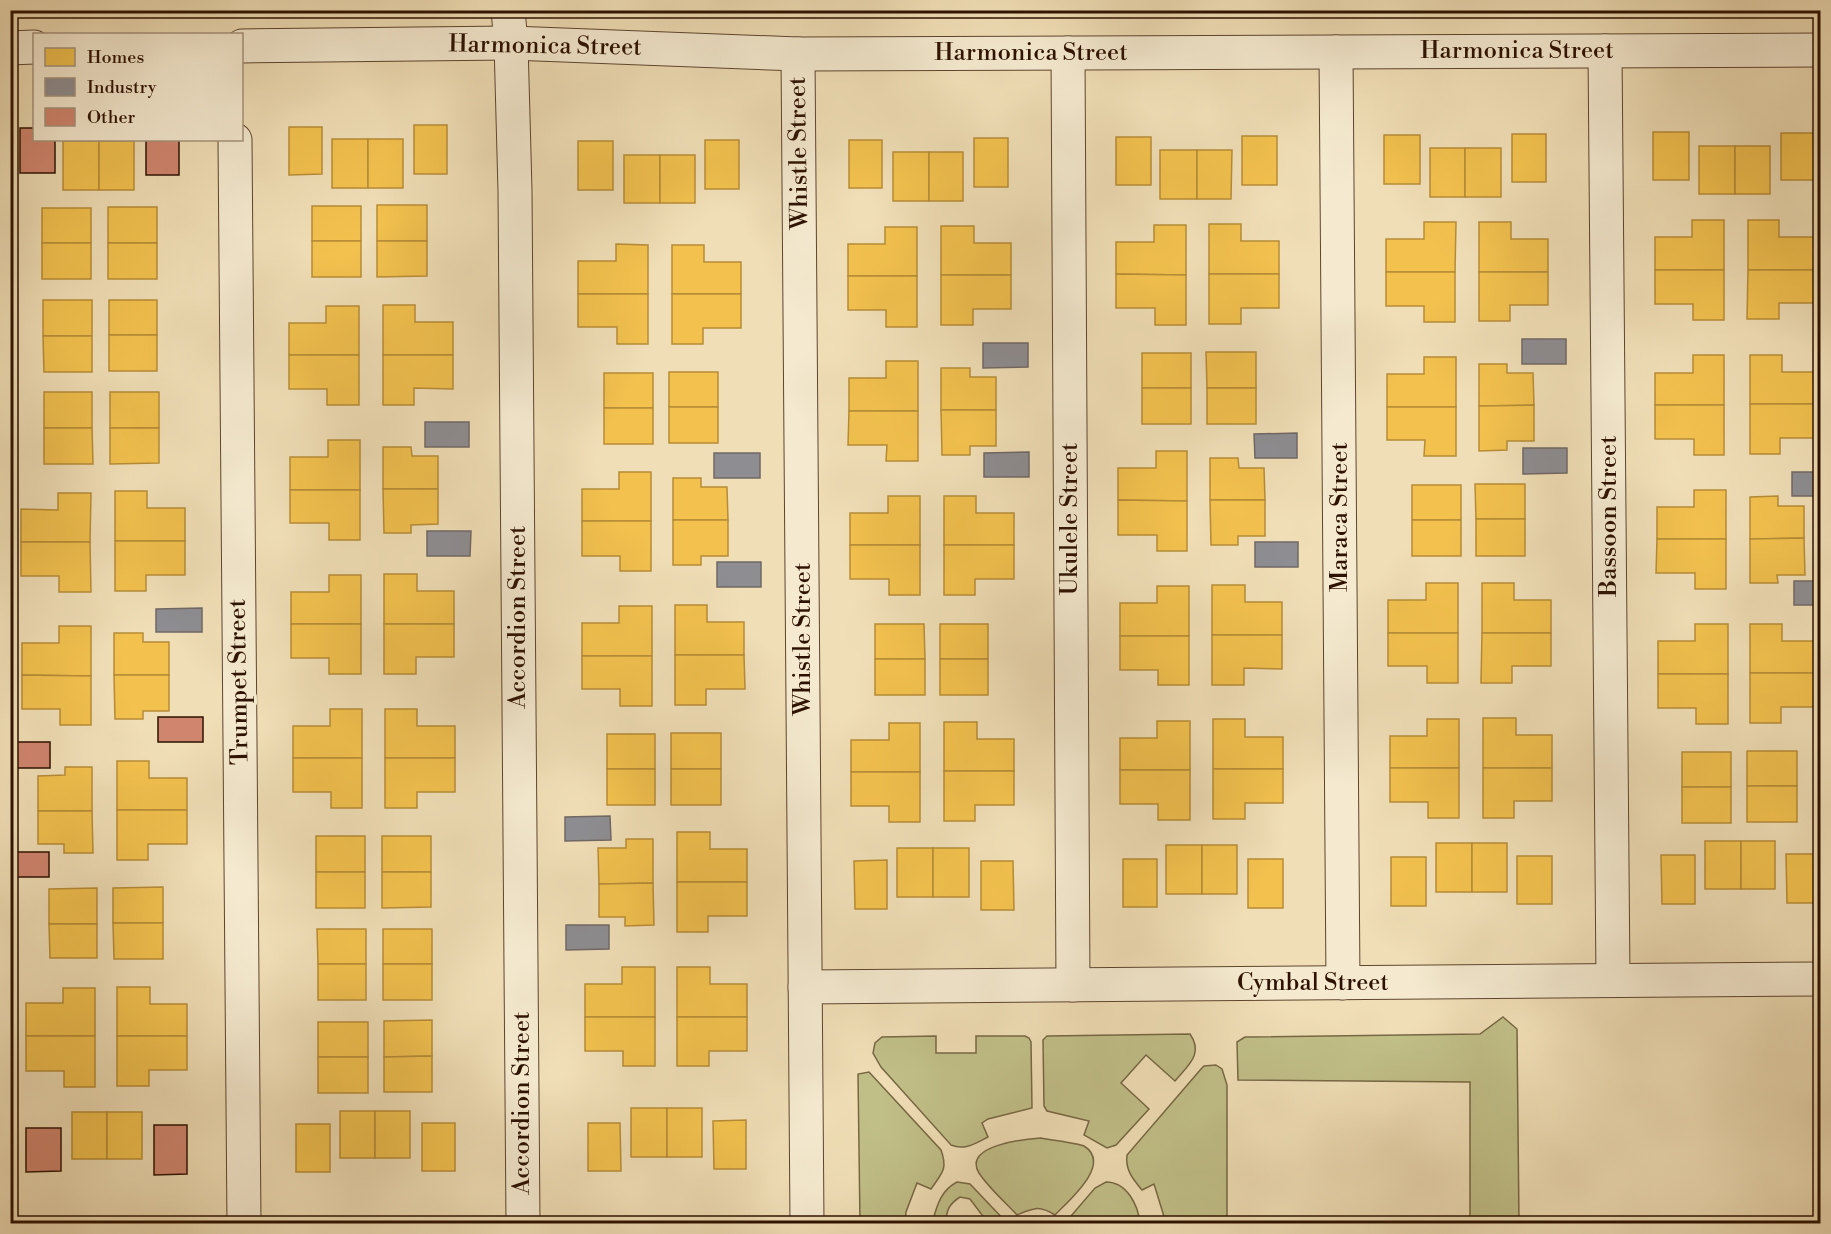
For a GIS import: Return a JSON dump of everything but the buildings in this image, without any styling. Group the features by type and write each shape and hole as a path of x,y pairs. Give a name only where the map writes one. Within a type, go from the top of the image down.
{"street":[{"name":"Accordion Street","path":"508,10 511,43 515,215 523,1224"},
{"name":"Harmonica Street","path":"243,46 511,43 798,54 1821,50"},
{"path":"10,48 33,47"},
{"name":"Bassoon Street","path":"1605,51 1613,980"},
{"name":"Maraca Street","path":"1336,52 1344,983"},
{"name":"Ukulele Street","path":"1068,53 1072,985"},
{"name":"Whistle Street","path":"798,54 807,1224"},
{"name":"Trumpet Street","path":"234,141 244,1224"},
{"name":"Cymbal Street","path":"806,987 1821,979"}],"shaded area":[{"path":"1503,1017 1517,1029 1519,1223 1470,1223 1470,1082 1238,1080 1237,1042 1245,1037 1480,1034"},
{"path":"1190,1034 1194,1041 1195,1053 1193,1059 1175,1081 1146,1055 1121,1083 1149,1109 1116,1145 1107,1148 1084,1135 1089,1121 1047,1111 1044,1106 1043,1040 1047,1036"},
{"path":"936,1036 936,1053 976,1053 976,1036 1025,1036 1029,1038 1031,1042 1032,1108 988,1119 982,1123 988,1137 975,1144 966,1147 951,1145 881,1067 873,1053 875,1043 882,1037"},
{"path":"1216,1065 1222,1069 1227,1085 1227,1223 1166,1223 1154,1184 1142,1190 1128,1170 1127,1155 1201,1069 1204,1066"},
{"path":"869,1072 941,1150 943,1156 943,1171 931,1189 917,1183 906,1212 905,1223 860,1223 858,1074"},
{"path":"1041,1138 1084,1146 1092,1154 1094,1162 1091,1172 1078,1192 1055,1215 1036,1209 1017,1215 979,1173 976,1163 979,1156 998,1145"},
{"path":"957,1182 970,1184 1007,1223 992,1223 982,1215 970,1199 960,1197 949,1208 946,1223 932,1223 943,1194"},
{"path":"1106,1182 1120,1186 1130,1196 1137,1209 1140,1223 1065,1223 1095,1188"}]}
